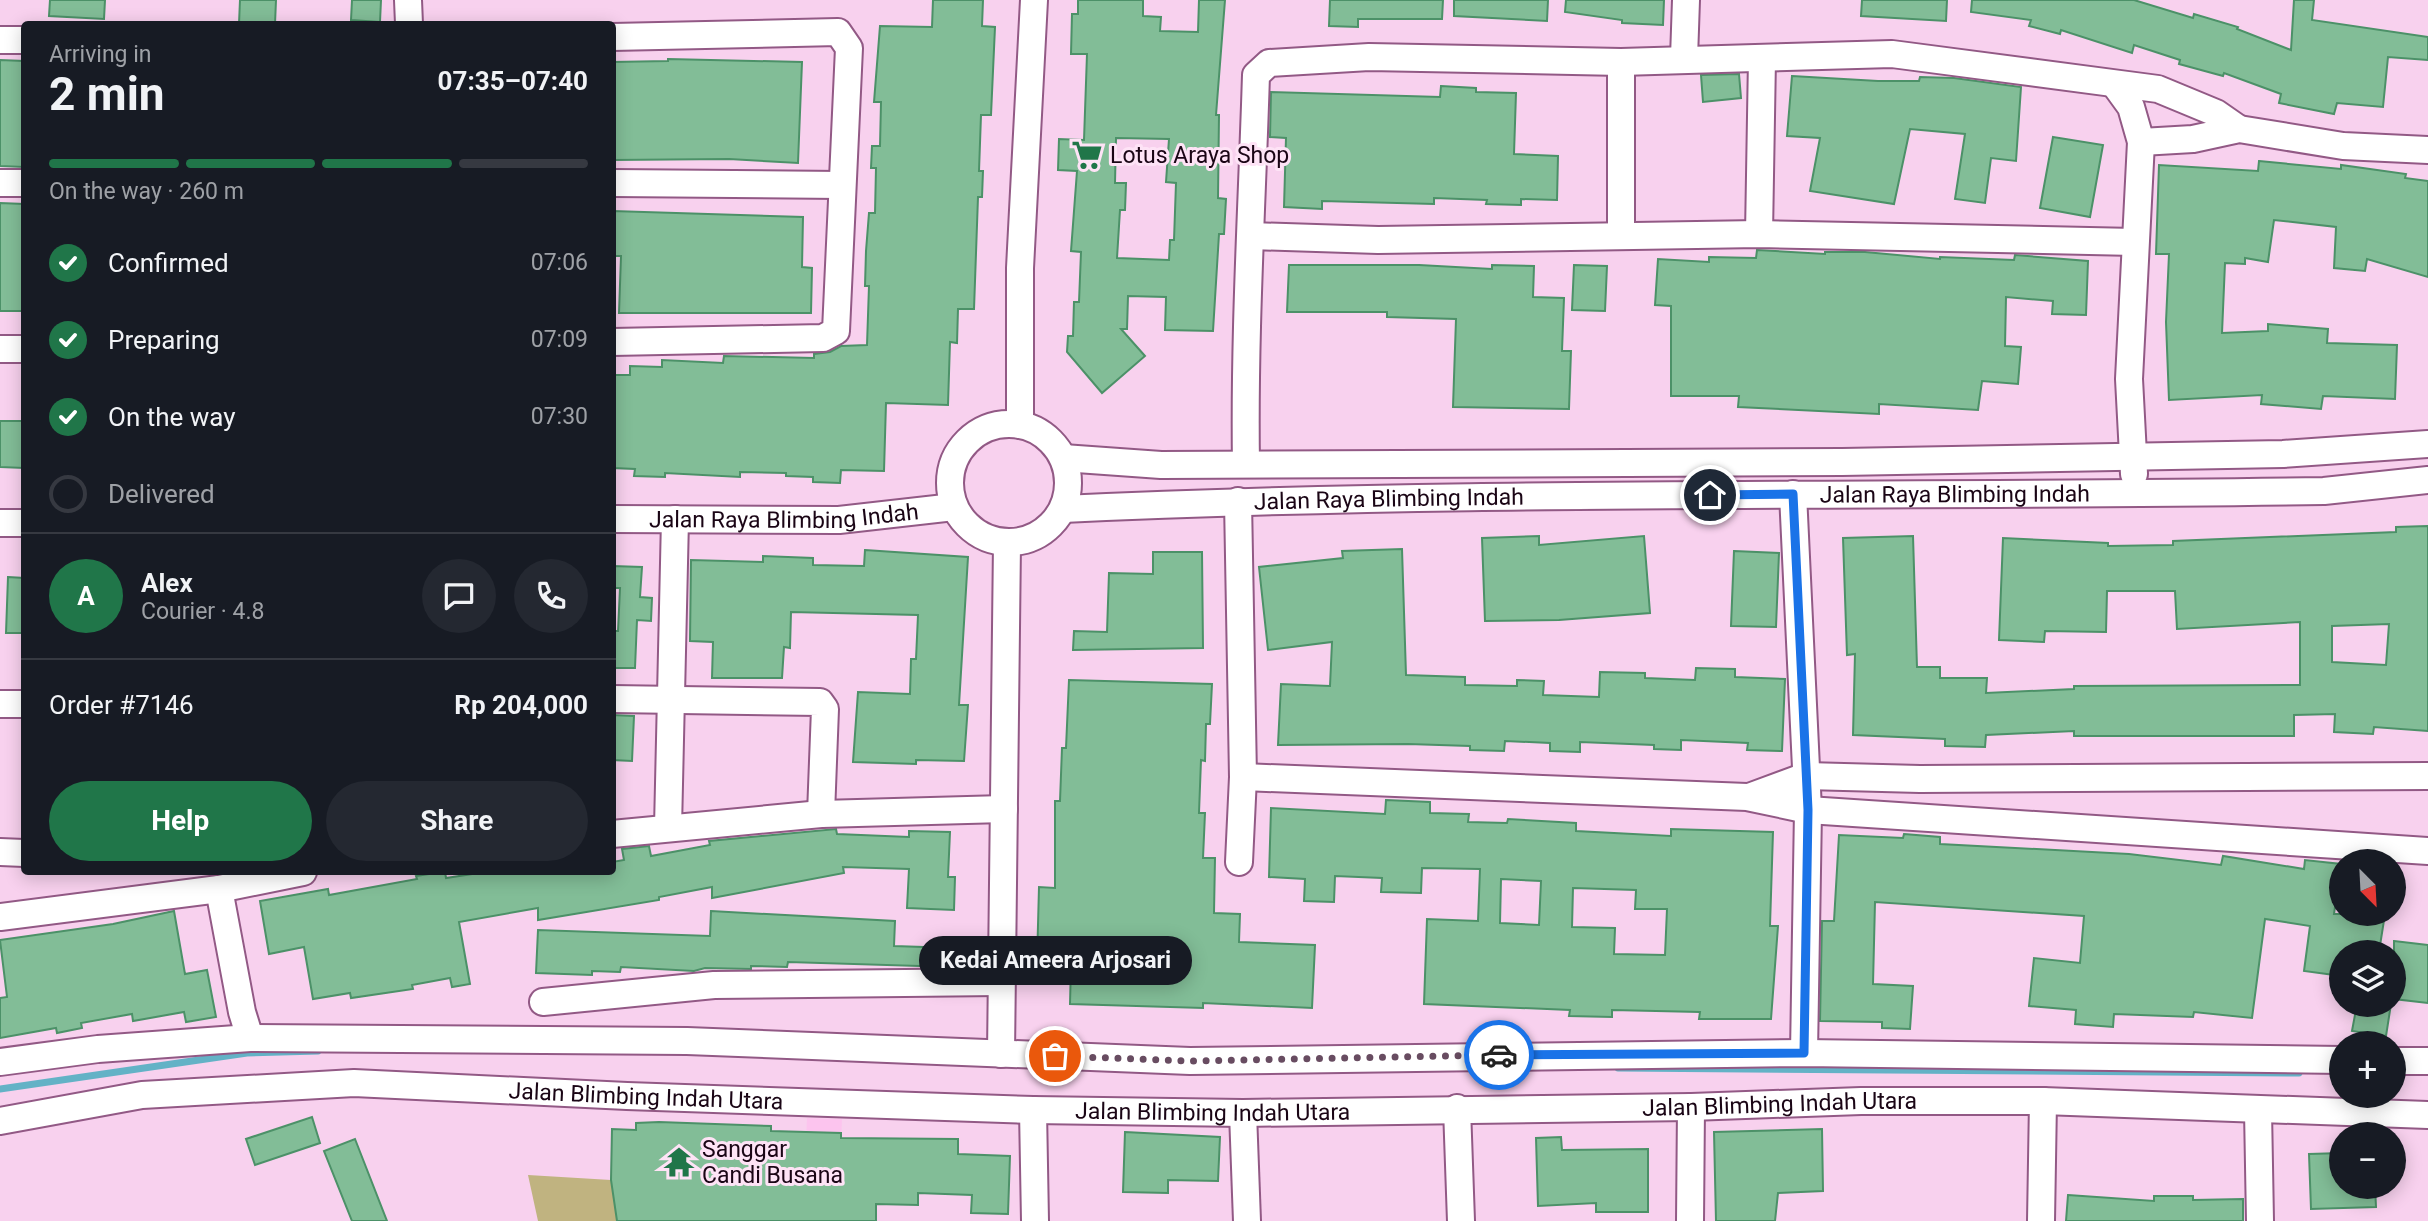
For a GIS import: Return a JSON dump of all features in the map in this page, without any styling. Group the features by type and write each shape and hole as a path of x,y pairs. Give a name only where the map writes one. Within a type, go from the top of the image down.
{"street":[{"path":"408,0 409,21"},
{"path":"1020,425 1020,268 1034,0"},
{"path":"1684,58 1686,0"},
{"path":"616,37 838,32 849,48 837,328 831,335 823,338 616,342"},
{"path":"0,40 21,40"},
{"path":"1246,464 1244,344 1251,236 1256,75 1269,63 1369,57 1621,62 1684,58 1892,54 2158,89 2216,113 2239,129"},
{"path":"1759,234 1762,58"},
{"path":"1621,62 1621,236"},
{"path":"2115,85 2131,107 2141,142 2129,379 2135,493"},
{"path":"2141,142 2193,139 2239,129 2343,146 2428,150"},
{"path":"0,183 21,183"},
{"path":"616,183 842,185"},
{"path":"1251,236 1378,240 1759,234 2135,242"},
{"path":"0,349 21,349"},
{"path":"1020,425 1045,436 1063,458 1069,476 1068,493 1063,509 1040,535 1007,543 985,538 966,526 954,507 949,475 962,446 988,428 1020,425"},
{"name":"Jalan Raya Blimbing Indah","path":"1063,458 1161,465 1842,462 2283,454 2428,444"},
{"name":"Jalan Raya Blimbing Indah","path":"1063,509 1238,501 2325,491 2428,480"},
{"path":"1793,494 1808,810 1804,1053"},
{"path":"1238,501 1243,777 1239,862"},
{"name":"Jalan Raya Blimbing Indah","path":"616,519 839,520 954,507"},
{"path":"668,828 675,519"},
{"path":"0,523 21,523"},
{"path":"1001,1054 999,982 1007,543"},
{"path":"616,699 820,702 825,709 821,814"},
{"path":"0,704 21,704"},
{"path":"1747,797 1806,776 1920,779 2428,776"},
{"path":"1243,777 1747,797 1808,810 2428,851"},
{"path":"616,834 821,814 1004,809"},
{"path":"0,852 21,853"},
{"path":"0,917 219,890 289,875"},
{"path":"219,890 242,1012 250,1038"},
{"path":"543,1002 714,985 999,982"},
{"name":"Jalan Blimbing Indah Utara","path":"0,1062 98,1049 250,1038 687,1041 1191,1061 1804,1053 2329,1060"},
{"path":"2406,1061 2428,1061"},
{"name":"Jalan Blimbing Indah Utara","path":"0,1121 154,1094 354,1083 627,1097 1033,1110 1243,1112 1692,1107 1861,1101 2043,1101 2428,1115"},
{"path":"2041,1221 2043,1101"},
{"path":"1690,1221 1692,1107"},
{"path":"1457,1108 1461,1221"},
{"path":"1033,1110 1035,1221"},
{"path":"2258,1110 2260,1221"},
{"path":"1243,1112 1247,1221"}],"shaded area":[{"path":"807,1118 842,1119 839,1187 804,1186"},
{"path":"528,1175 611,1180 617,1221 538,1221"}],"building":[{"path":"50,0 105,0 104,19 49,16"},
{"path":"240,0 276,0 275,21 239,21"},
{"path":"352,0 381,0 380,21 351,20"},
{"path":"933,0 983,0 982,26 995,27 991,115 981,115 979,171 983,171 982,197 978,197 974,309 958,309 957,343 950,342 948,405 886,403 884,471 841,470 840,483 813,482 813,477 786,476 786,473 740,472 740,477 665,473 665,477 634,476 635,469 616,468 616,375 630,375 630,366 662,367 662,360 723,363 724,356 814,358 814,354 830,352 841,346 867,345 869,286 865,286 866,251 869,213 875,213 876,168 871,168 872,146 880,146 881,102 874,102 880,26 932,27"},
{"path":"1078,0 1143,0 1143,16 1161,17 1160,31 1198,32 1199,0 1225,0 1216,115 1219,115 1218,198 1226,199 1224,234 1219,234 1213,331 1165,330 1166,297 1128,296 1127,329 1121,329 1145,356 1102,393 1067,352 1068,336 1073,336 1074,302 1079,302 1081,252 1071,251 1077,171 1058,170 1059,139 1084,140 1087,54 1071,54 1072,14 1078,14","holes":["1116,138 1169,139 1166,182 1176,183 1174,240 1170,240 1169,260 1117,258 1120,210 1125,210 1126,183 1115,183"]},
{"path":"1330,0 1443,0 1442,19 1358,19 1358,27 1329,26"},
{"path":"1454,0 1548,0 1547,21 1454,16"},
{"path":"1566,0 1664,0 1663,25 1622,23 1622,20 1565,12"},
{"path":"1862,0 1947,0 1946,21 1861,16"},
{"path":"1972,0 2134,0 2193,18 2194,14 2238,27 2237,29 2291,50 2294,0 2314,0 2312,20 2428,37 2428,60 2388,57 2383,107 2337,103 2334,114 2279,103 2281,94 2224,73 2223,76 2179,64 2180,60 2134,45 2132,53 2061,30 2060,34 2029,26 2031,20 1971,12"},
{"path":"0,60 21,61 21,167 0,166"},
{"path":"616,62 802,62 798,163 729,159 616,160"},
{"path":"1739,74 1741,98 1703,102 1701,75"},
{"path":"1792,76 1878,81 1919,81 1920,77 1954,78 2021,87 2016,161 1991,158 1985,203 1955,199 1965,134 1910,129 1894,204 1810,191 1820,138 1787,136"},
{"path":"1441,86 1476,88 1476,92 1516,93 1514,154 1558,156 1557,200 1521,199 1521,205 1486,204 1487,200 1434,198 1434,204 1322,201 1322,209 1284,207 1286,138 1270,137 1271,92 1440,97"},
{"path":"2053,137 2103,145 2090,217 2040,208"},
{"path":"2259,161 2341,169 2341,165 2406,174 2405,178 2428,181 2428,277 2367,259 2365,271 2334,268 2336,227 2274,220 2268,262 2245,258 2245,264 2225,263 2222,333 2268,331 2268,324 2328,329 2327,343 2397,345 2395,399 2323,396 2321,409 2261,404 2262,395 2169,400 2166,322 2169,254 2156,254 2159,165 2258,171"},
{"path":"0,203 21,204 21,311 0,311"},
{"path":"616,211 803,217 802,267 812,268 811,313 619,313 621,256 616,256"},
{"path":"1757,250 1825,254 1865,252 1940,259 2014,260 2015,255 2088,261 2086,315 2052,314 2053,301 2006,297 2005,346 2021,347 2018,384 1982,381 1978,410 1879,404 1879,414 1738,407 1739,396 1671,396 1671,306 1655,305 1658,259 1709,262 1709,257 1756,258"},
{"path":"1289,265 1419,265 1492,269 1492,265 1534,266 1533,297 1564,298 1562,351 1571,351 1569,409 1453,407 1456,319 1387,317 1387,312 1287,312"},
{"path":"1574,265 1607,266 1605,311 1572,310"},
{"path":"0,421 21,421 21,468 0,467"},
{"path":"2428,526 2428,731 2374,727 2373,734 2334,732 2335,714 2294,715 2294,736 2074,736 2074,731 1986,735 1985,747 1945,746 1945,739 1853,735 1855,654 1847,655 1843,538 1913,536 1917,667 1940,667 1940,678 1987,678 1986,693 2074,689 2074,686 2300,685 2300,622 2177,629 2175,591 2107,591 2106,632 2045,631 2044,642 1999,640 2003,538 2108,543 2108,546 2173,545 2173,541 2396,532 2396,527","holes":["2389,624 2386,665 2332,662 2332,626"]},
{"path":"1539,536 1539,545 1644,536 1650,613 1559,620 1485,621 1482,538"},
{"path":"1402,549 1406,675 1465,677 1465,685 1517,686 1517,680 1544,681 1543,695 1599,697 1600,672 1645,673 1645,678 1695,680 1696,668 1735,669 1735,677 1785,679 1782,751 1747,750 1748,743 1681,740 1681,750 1654,749 1654,745 1580,742 1580,752 1550,751 1550,743 1505,741 1504,751 1470,750 1470,746 1408,744 1278,745 1281,684 1330,686 1332,642 1268,650 1259,567 1343,558 1342,551"},
{"path":"865,550 968,557 959,705 968,705 964,761 916,760 916,764 853,762 858,692 910,694 911,659 916,659 918,615 791,612 790,648 784,647 782,678 712,678 713,642 690,641 691,560 763,562 763,556 813,558 813,565 864,566"},
{"path":"1734,551 1779,553 1776,627 1731,626"},
{"path":"1153,552 1202,552 1203,648 1073,650 1074,631 1107,632 1109,573 1153,574"},
{"path":"616,566 642,567 640,597 652,598 651,621 637,620 635,668 616,668 620,588 616,588"},
{"path":"8,577 21,578 21,633 6,633"},
{"path":"1069,680 1212,684 1210,724 1206,724 1205,761 1201,760 1199,813 1205,813 1203,858 1215,858 1214,913 1240,914 1239,942 1315,945 1312,1008 1203,1003 1203,1008 1070,1004 1071,964 1037,963 1039,887 1055,888 1055,801 1060,801"},
{"path":"616,715 634,716 632,761 616,760"},
{"path":"1386,800 1430,802 1430,813 1469,814 1468,822 1507,823 1508,819 1576,823 1576,831 1671,836 1671,829 1773,832 1770,926 1778,926 1771,1019 1699,1019 1700,1012 1612,1010 1612,1017 1569,1016 1570,1010 1424,1004 1427,919 1478,921 1480,869 1422,868 1421,893 1381,892 1382,878 1335,876 1334,902 1304,901 1305,879 1269,877 1271,808 1385,814","holes":["1501,879 1541,881 1539,925 1500,923","1573,888 1636,890 1635,909 1667,909 1665,955 1614,954 1615,928 1572,927"]},
{"path":"836,829 837,834 909,837 909,831 950,832 948,877 955,877 954,910 907,908 909,869 843,867 844,873 712,898 712,887 659,897 659,900 538,920 538,908 459,922 470,984 452,987 450,978 412,985 413,989 351,998 350,993 313,999 304,947 269,954 260,901 328,889 329,895 417,879 416,876 422,875 446,875 446,878 466,875 616,875 616,861 624,860 622,849 649,846 651,856 710,845 709,841"},
{"path":"1904,834 1940,837 1940,844 2129,854 2221,865 2223,856 2304,869 2305,860 2329,863 2329,926 2383,926 2381,940 2329,940 2329,974 2304,971 2310,926 2265,919 2252,1018 2194,1012 2193,1017 2114,1014 2113,1027 2075,1024 2076,1010 2029,1006 2034,958 2080,963 2084,916 1875,902 1873,984 1913,986 1910,1029 1882,1028 1882,1022 1820,1021 1822,921 1834,921 1839,835 1903,838"},
{"path":"174,911 185,974 207,970 216,1017 186,1022 184,1012 133,1021 132,1014 81,1023 82,1028 57,1033 56,1028 0,1038 0,998 7,997 0,940 113,924"},
{"path":"711,911 895,921 894,946 953,948 952,967 788,962 787,967 751,966 751,969 705,968 694,971 621,967 620,972 592,971 592,975 536,973 538,930 710,936"},
{"path":"2406,942 2428,945 2428,1003 2406,1000"},
{"path":"2355,1017 2389,1017 2387,1031 2352,1031"},
{"path":"312,1117 320,1143 255,1165 246,1139"},
{"path":"636,1123 771,1126 771,1131 841,1133 841,1138 958,1139 958,1154 1010,1156 1008,1214 971,1213 972,1195 918,1193 918,1205 876,1204 876,1221 617,1221 611,1180 612,1129 636,1130"},
{"path":"1822,1129 1823,1191 1778,1193 1775,1221 1716,1221 1714,1132"},
{"path":"1125,1132 1220,1137 1218,1181 1168,1180 1168,1193 1123,1192"},
{"path":"1561,1137 1562,1150 1648,1149 1648,1212 1596,1212 1596,1203 1538,1206 1536,1138"},
{"path":"355,1139 387,1221 352,1221 324,1151"},
{"path":"2329,1153 2329,1199 2376,1199 2376,1207 2311,1209 2309,1154"},
{"path":"2068,1195 2154,1201 2154,1196 2193,1196 2193,1200 2243,1199 2243,1221 2066,1221"}],"waterway":[{"path":"0,1089 247,1053 318,1051"},
{"path":"1618,1068 2299,1073"}],"way so far":[{"path":"1055,1056 1191,1061 1499,1055"}],"place":[{"name":"Lotus Araya Shop","path":"1087,155"},
{"name":"Kedai Ameera Arjosari","path":"1055,1056"},
{"name":"Sanggar Candi Busana","path":"679,1162"}],"route":[{"path":"1499,1055 1804,1053 1808,810 1793,494 1710,495"}]}
